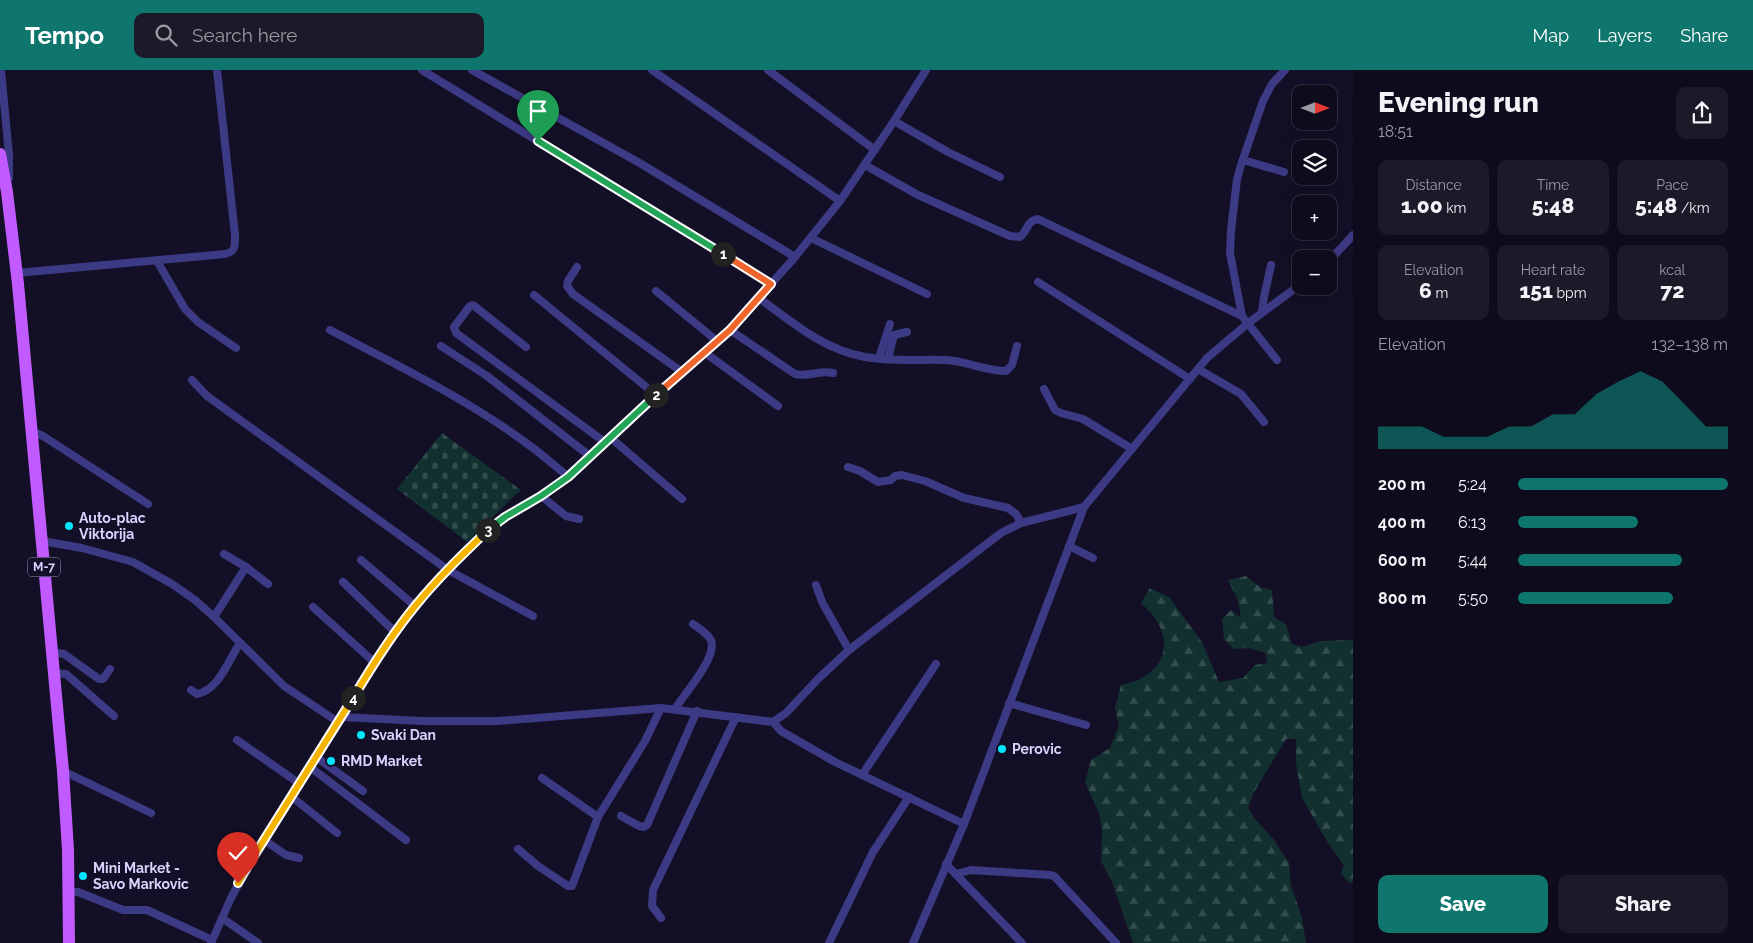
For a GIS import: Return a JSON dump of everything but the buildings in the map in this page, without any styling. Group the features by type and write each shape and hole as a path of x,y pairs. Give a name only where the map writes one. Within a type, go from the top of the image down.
{"main road":[{"name":"M-7","path":"0,154 8,198 17,273 64,771 69,943"}],"street":[{"path":"1,70 9,155 8,198"},
{"path":"17,273 230,253 235,248 217,70"},
{"path":"422,70 771,284"},
{"path":"472,70 638,162 795,257"},
{"path":"652,70 840,201"},
{"path":"768,70 875,150"},
{"path":"69,892 78,892 123,910 147,910 211,941 238,883 264,840 340,720 374,662 415,606 492,526 568,477 656,395 730,330 795,257 840,201 866,165 926,70"},
{"path":"1277,360 1242,316 1230,253 1237,179 1242,160 1263,101 1272,84 1285,70"},
{"path":"894,121 948,152 1000,177"},
{"path":"1242,160 1284,172"},
{"path":"866,165 918,195 1010,236 1020,237 1025,234 1028,223 1033,219 1038,219 1242,316"},
{"path":"1337,252 1353,235"},
{"path":"811,238 927,294"},
{"path":"157,261 184,309 198,322 236,348"},
{"path":"1262,312 1271,265"},
{"path":"577,267 568,281 569,290 682,372"},
{"path":"1038,282 1190,378"},
{"path":"656,290 717,341"},
{"path":"913,943 964,824 1084,506 1207,358 1262,312 1292,290"},
{"path":"534,295 656,395"},
{"path":"759,298 810,335 834,348 866,357 915,361 947,360 995,371 1006,371 1012,365 1017,346"},
{"path":"526,347 475,306 470,306 454,327 456,333 608,440 682,499"},
{"path":"879,358 890,324"},
{"path":"330,330 426,380 479,412 532,447 568,477"},
{"path":"730,330 795,374 805,375 824,371 833,373"},
{"path":"888,359 894,335 907,332"},
{"path":"441,346 487,376 591,457"},
{"path":"704,352 778,406"},
{"path":"487,376 500,364"},
{"path":"1198,369 1241,394 1264,422"},
{"path":"192,380 208,396 448,570 533,616"},
{"path":"1044,389 1056,410 1083,419 1132,449"},
{"path":"31,431 43,436 148,504"},
{"path":"848,467 860,471 878,482 891,480 895,476 902,475 925,481 964,498 1008,508 1016,514 1021,523"},
{"path":"541,496 566,516 579,519"},
{"path":"773,722 786,713 849,650 1001,533 1021,523 1084,506"},
{"path":"42,541 82,548 133,562 195,600 284,686 340,720 498,722 661,708 773,722 781,731 862,775 964,824"},
{"path":"1069,546 1093,558"},
{"path":"224,554 246,567 268,584"},
{"path":"361,560 415,606"},
{"path":"214,617 246,567"},
{"path":"343,582 395,632"},
{"path":"816,585 822,602 849,650"},
{"path":"313,607 374,662"},
{"path":"675,709 690,689 712,651 712,643 708,635 693,624"},
{"path":"191,690 197,694 206,692 232,660 240,642"},
{"path":"52,652 64,654 99,679 103,679 110,669"},
{"path":"862,775 936,664"},
{"path":"54,673 66,674 114,716"},
{"path":"1010,703 1086,725"},
{"path":"518,849 538,866 568,886 572,886 598,817 645,741 661,708"},
{"path":"621,816 639,826 644,827 647,825 697,711"},
{"path":"661,918 652,906 653,890 736,716"},
{"path":"237,740 300,784"},
{"path":"316,757 363,791"},
{"path":"310,767 406,840"},
{"path":"64,771 151,813"},
{"path":"542,778 598,817"},
{"path":"292,797 337,833"},
{"path":"829,943 873,852 909,798"},
{"path":"264,840 286,855 299,858"},
{"path":"946,864 1022,943"},
{"path":"956,874 971,870 1054,876 1116,943"},
{"path":"222,918 258,943"}],"green space":[{"path":"442,433 521,490 467,542 397,489"},
{"path":"1246,576 1260,587 1272,590 1274,617 1286,624 1292,644 1302,647 1320,641 1353,640 1353,882 1349,883 1341,873 1344,865 1328,843 1302,798 1296,763 1296,739 1286,739 1254,792 1248,808 1255,819 1274,840 1289,863 1291,885 1302,918 1306,943 1133,943 1112,882 1101,861 1102,831 1100,816 1085,782 1091,760 1110,748 1119,726 1115,708 1121,685 1133,682 1152,671 1163,654 1162,633 1155,618 1141,603 1150,588 1169,597 1202,642 1219,682 1243,678 1255,665 1267,663 1266,653 1249,648 1234,649 1224,639 1222,619 1231,610 1240,617 1238,602 1228,580"}],"place":[{"name":"Auto-plac Viktorija","path":"69,526"},
{"name":"Svaki Dan","path":"361,735"},
{"name":"Perovic","path":"1002,749"},
{"name":"RMD Market","path":"331,761"},
{"name":"Mini Market - Savo Markovic","path":"83,876"}],"route":[{"path":"238,883 374,662 415,606 492,526 568,477 672,380 730,330 771,284 538,141"}]}
